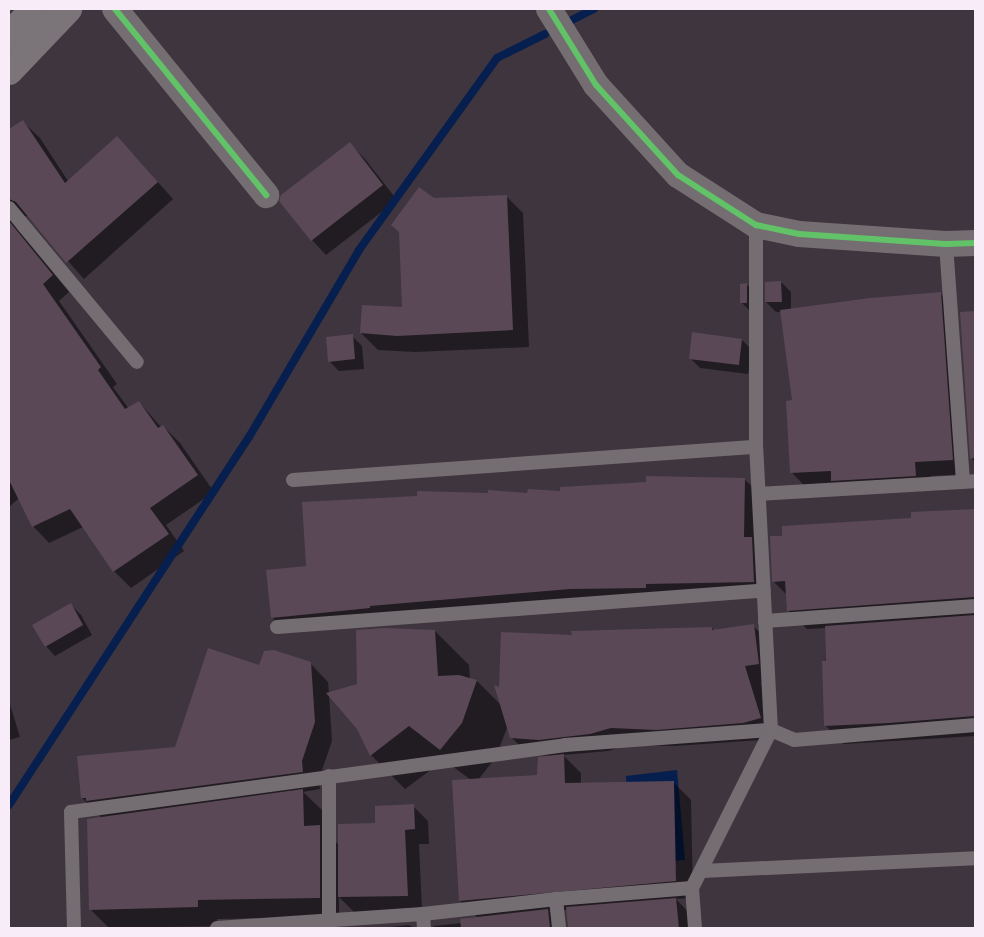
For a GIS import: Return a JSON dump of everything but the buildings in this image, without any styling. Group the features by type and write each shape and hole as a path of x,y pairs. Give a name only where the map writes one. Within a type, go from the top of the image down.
{"highway":[{"path":"9,36 34,9"},
{"path":"9,71 68,9"}],"street":[{"path":"115,9 266,195"},
{"path":"549,9 596,85 678,175 756,224 799,234 946,244 975,244"}],"lane":[{"path":"9,208 137,362"},
{"path":"696,928 692,888 771,730 756,447 756,224"},
{"path":"759,494 969,481 946,244"},
{"path":"293,480 756,447"},
{"path":"277,627 764,590"},
{"path":"765,621 975,606"},
{"path":"74,928 71,812 566,745 771,730 794,740 975,725"},
{"path":"329,920 330,776"},
{"path":"702,871 975,858"},
{"path":"217,928 296,925 329,920 423,914 556,899 692,888"},
{"path":"556,899 559,928"},
{"path":"423,914 424,928"}],"water":[{"path":"677,770 685,860 630,864 626,776"}],"waterway":[{"path":"572,20 594,9"},
{"path":"9,805 249,437 359,250 497,58 545,34"}],"cycle path":[{"path":"115,9 266,195"},
{"path":"549,9 596,85 678,175 756,225 799,234 946,244 975,243"}]}
